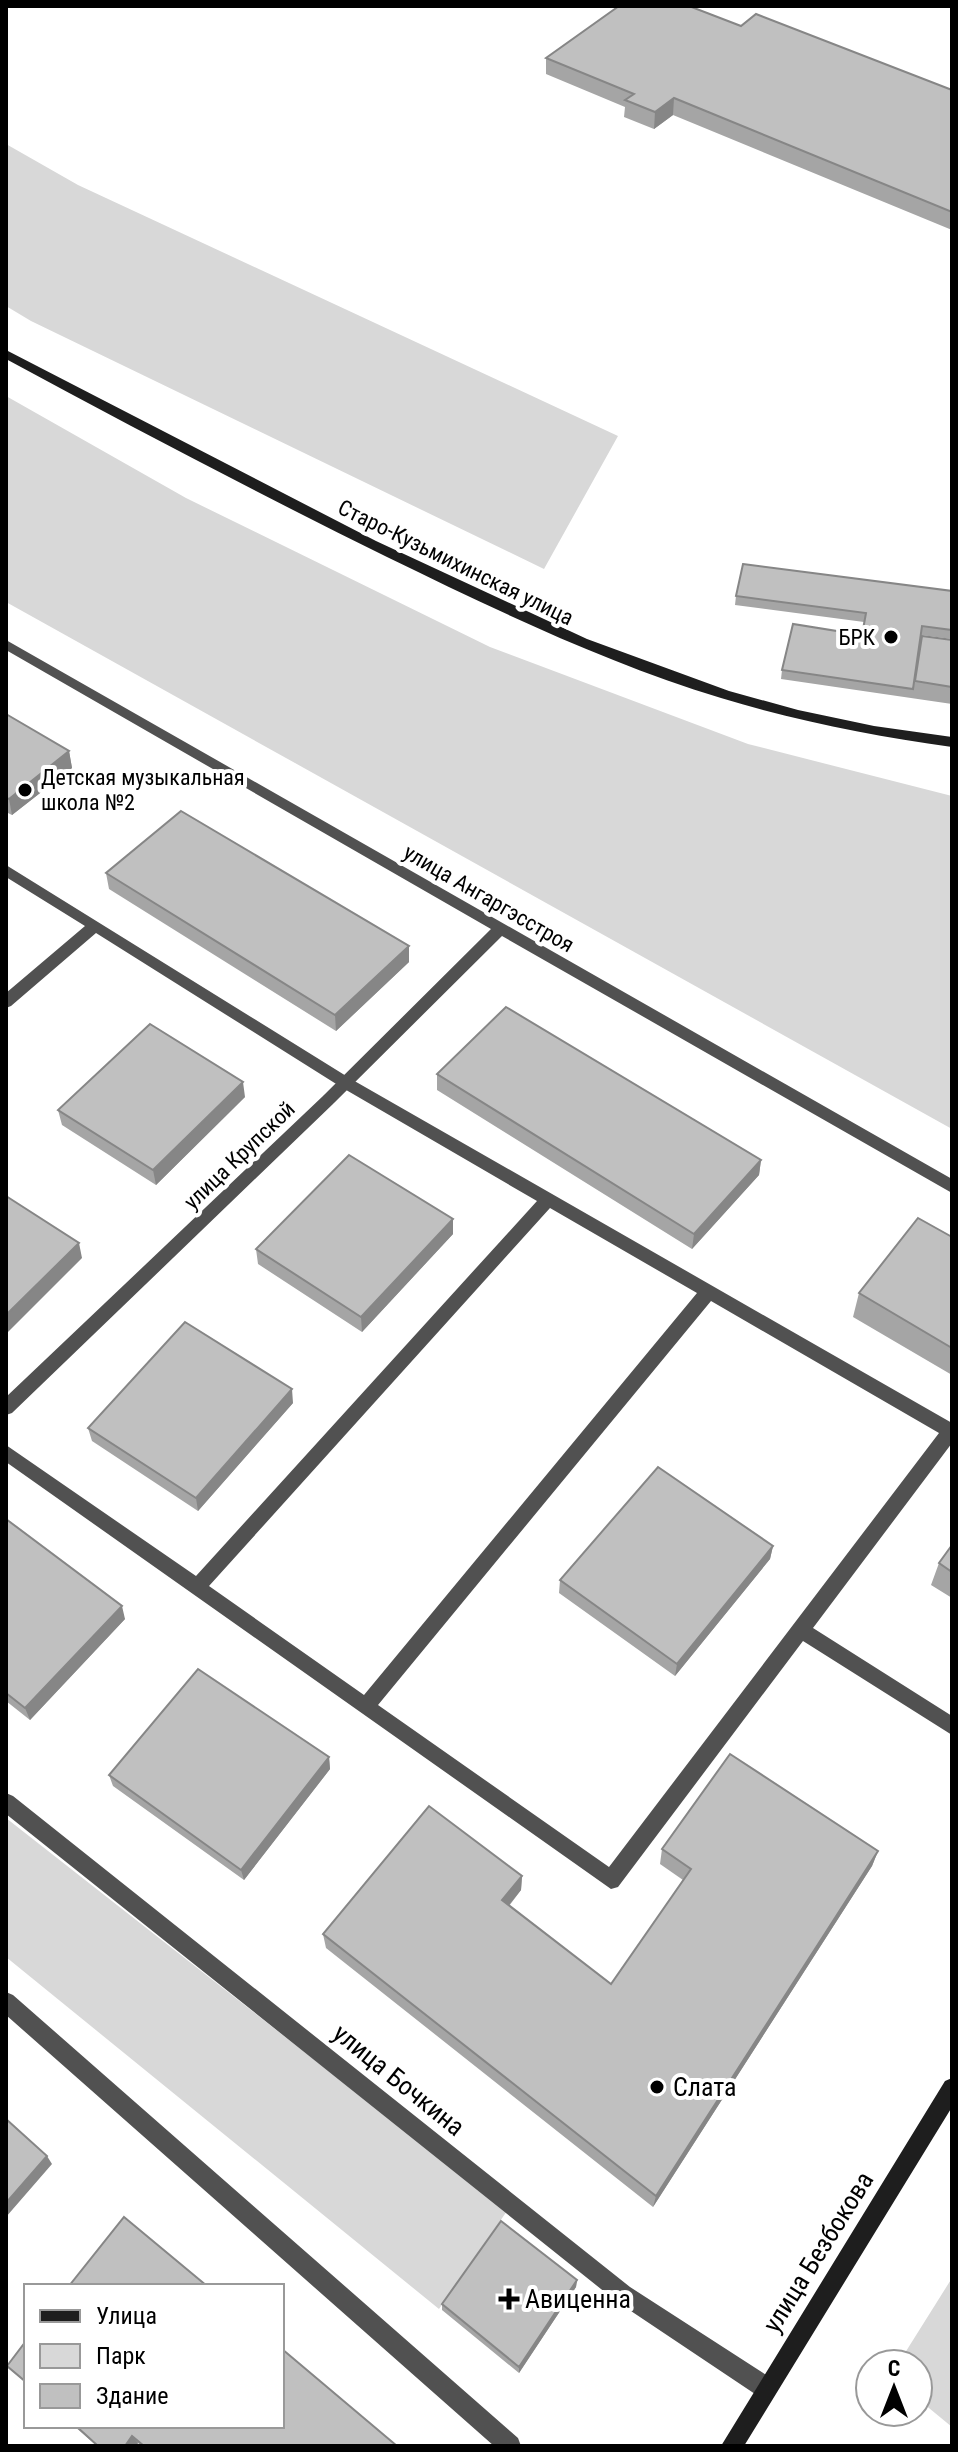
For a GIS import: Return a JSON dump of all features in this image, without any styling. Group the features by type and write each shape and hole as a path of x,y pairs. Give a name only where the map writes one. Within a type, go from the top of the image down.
{"main road":[{"name":"Старо-Кузьмихинская улица","path":"6,354 189,454 483,600 583,645 682,683 803,717 915,738"},
{"path":"915,738 952,742"},
{"path":"915,738 952,751"},
{"name":"улица Безбокова","path":"732,2446 952,2088"}],"street":[{"name":"улица Ангаргэсстроя","path":"6,644 499,930 952,1187"},
{"path":"6,870 346,1083 951,1431 611,1880 6,1452"},
{"path":"6,1002 95,926"},
{"name":"улица Крупской","path":"6,1408 346,1083 499,930"},
{"path":"197,1587 549,1199"},
{"path":"365,1707 709,1291"},
{"path":"802,1631 952,1726"},
{"name":"улица Бочкина","path":"6,1802 623,2294 766,2388"},
{"path":"6,2002 510,2446"}],"green space":[{"path":"6,144 78,185 618,436 544,569 31,321 6,306"},
{"path":"6,396 186,498 490,647 748,744 952,796 952,1129 6,602"},
{"path":"6,1818 507,2211 439,2309 6,1957"},
{"path":"952,2278 952,2427 934,2412 934,2348 908,2348"}],"building":[{"path":"619,6 689,6 741,26 756,14 952,90 952,212 674,98 655,112 625,100 634,94 546,58"},
{"name":"БРК","path":"743,564 952,591 952,630 922,626 913,689 782,670 793,624 862,635 866,613 736,596"},
{"path":"922,636 952,640 952,687 915,681"},
{"name":"Детская музыкальная школа №2","path":"6,714 69,751 9,799 6,798"},
{"path":"181,811 409,946 335,1015 106,873"},
{"path":"506,1007 761,1160 694,1234 437,1074"},
{"path":"150,1024 243,1082 153,1170 58,1110"},
{"path":"349,1155 453,1219 361,1317 256,1249"},
{"path":"6,1196 79,1243 6,1315"},
{"path":"918,1218 952,1237 952,1348 859,1293"},
{"path":"185,1322 292,1389 196,1498 88,1428"},
{"path":"658,1467 773,1546 677,1664 560,1580"},
{"path":"6,1519 122,1606 25,1708 6,1693"},
{"path":"952,1545 952,1572 939,1563"},
{"path":"198,1669 329,1757 241,1870 109,1775"},
{"path":"730,1754 878,1851 656,2196 323,1934 429,1806 522,1876 502,1900 611,1984 691,1869 662,1849"},
{"path":"6,2119 47,2156 6,2203"},
{"path":"124,2217 205,2284 71,2284"},
{"name":"Авиценна","path":"501,2221 577,2280 519,2367 442,2304"},
{"path":"24,2344 24,2380 7,2366"},
{"path":"284,2351 397,2446 144,2446 132,2436 125,2446 98,2446 78,2428 284,2428"}],"place":[{"name":"БРК","path":"891,637"},
{"name":"Детская музыкальная школа №2","path":"25,790"},
{"name":"Слата","path":"657,2087"},
{"name":"Авиценна","path":"509,2299"}]}
